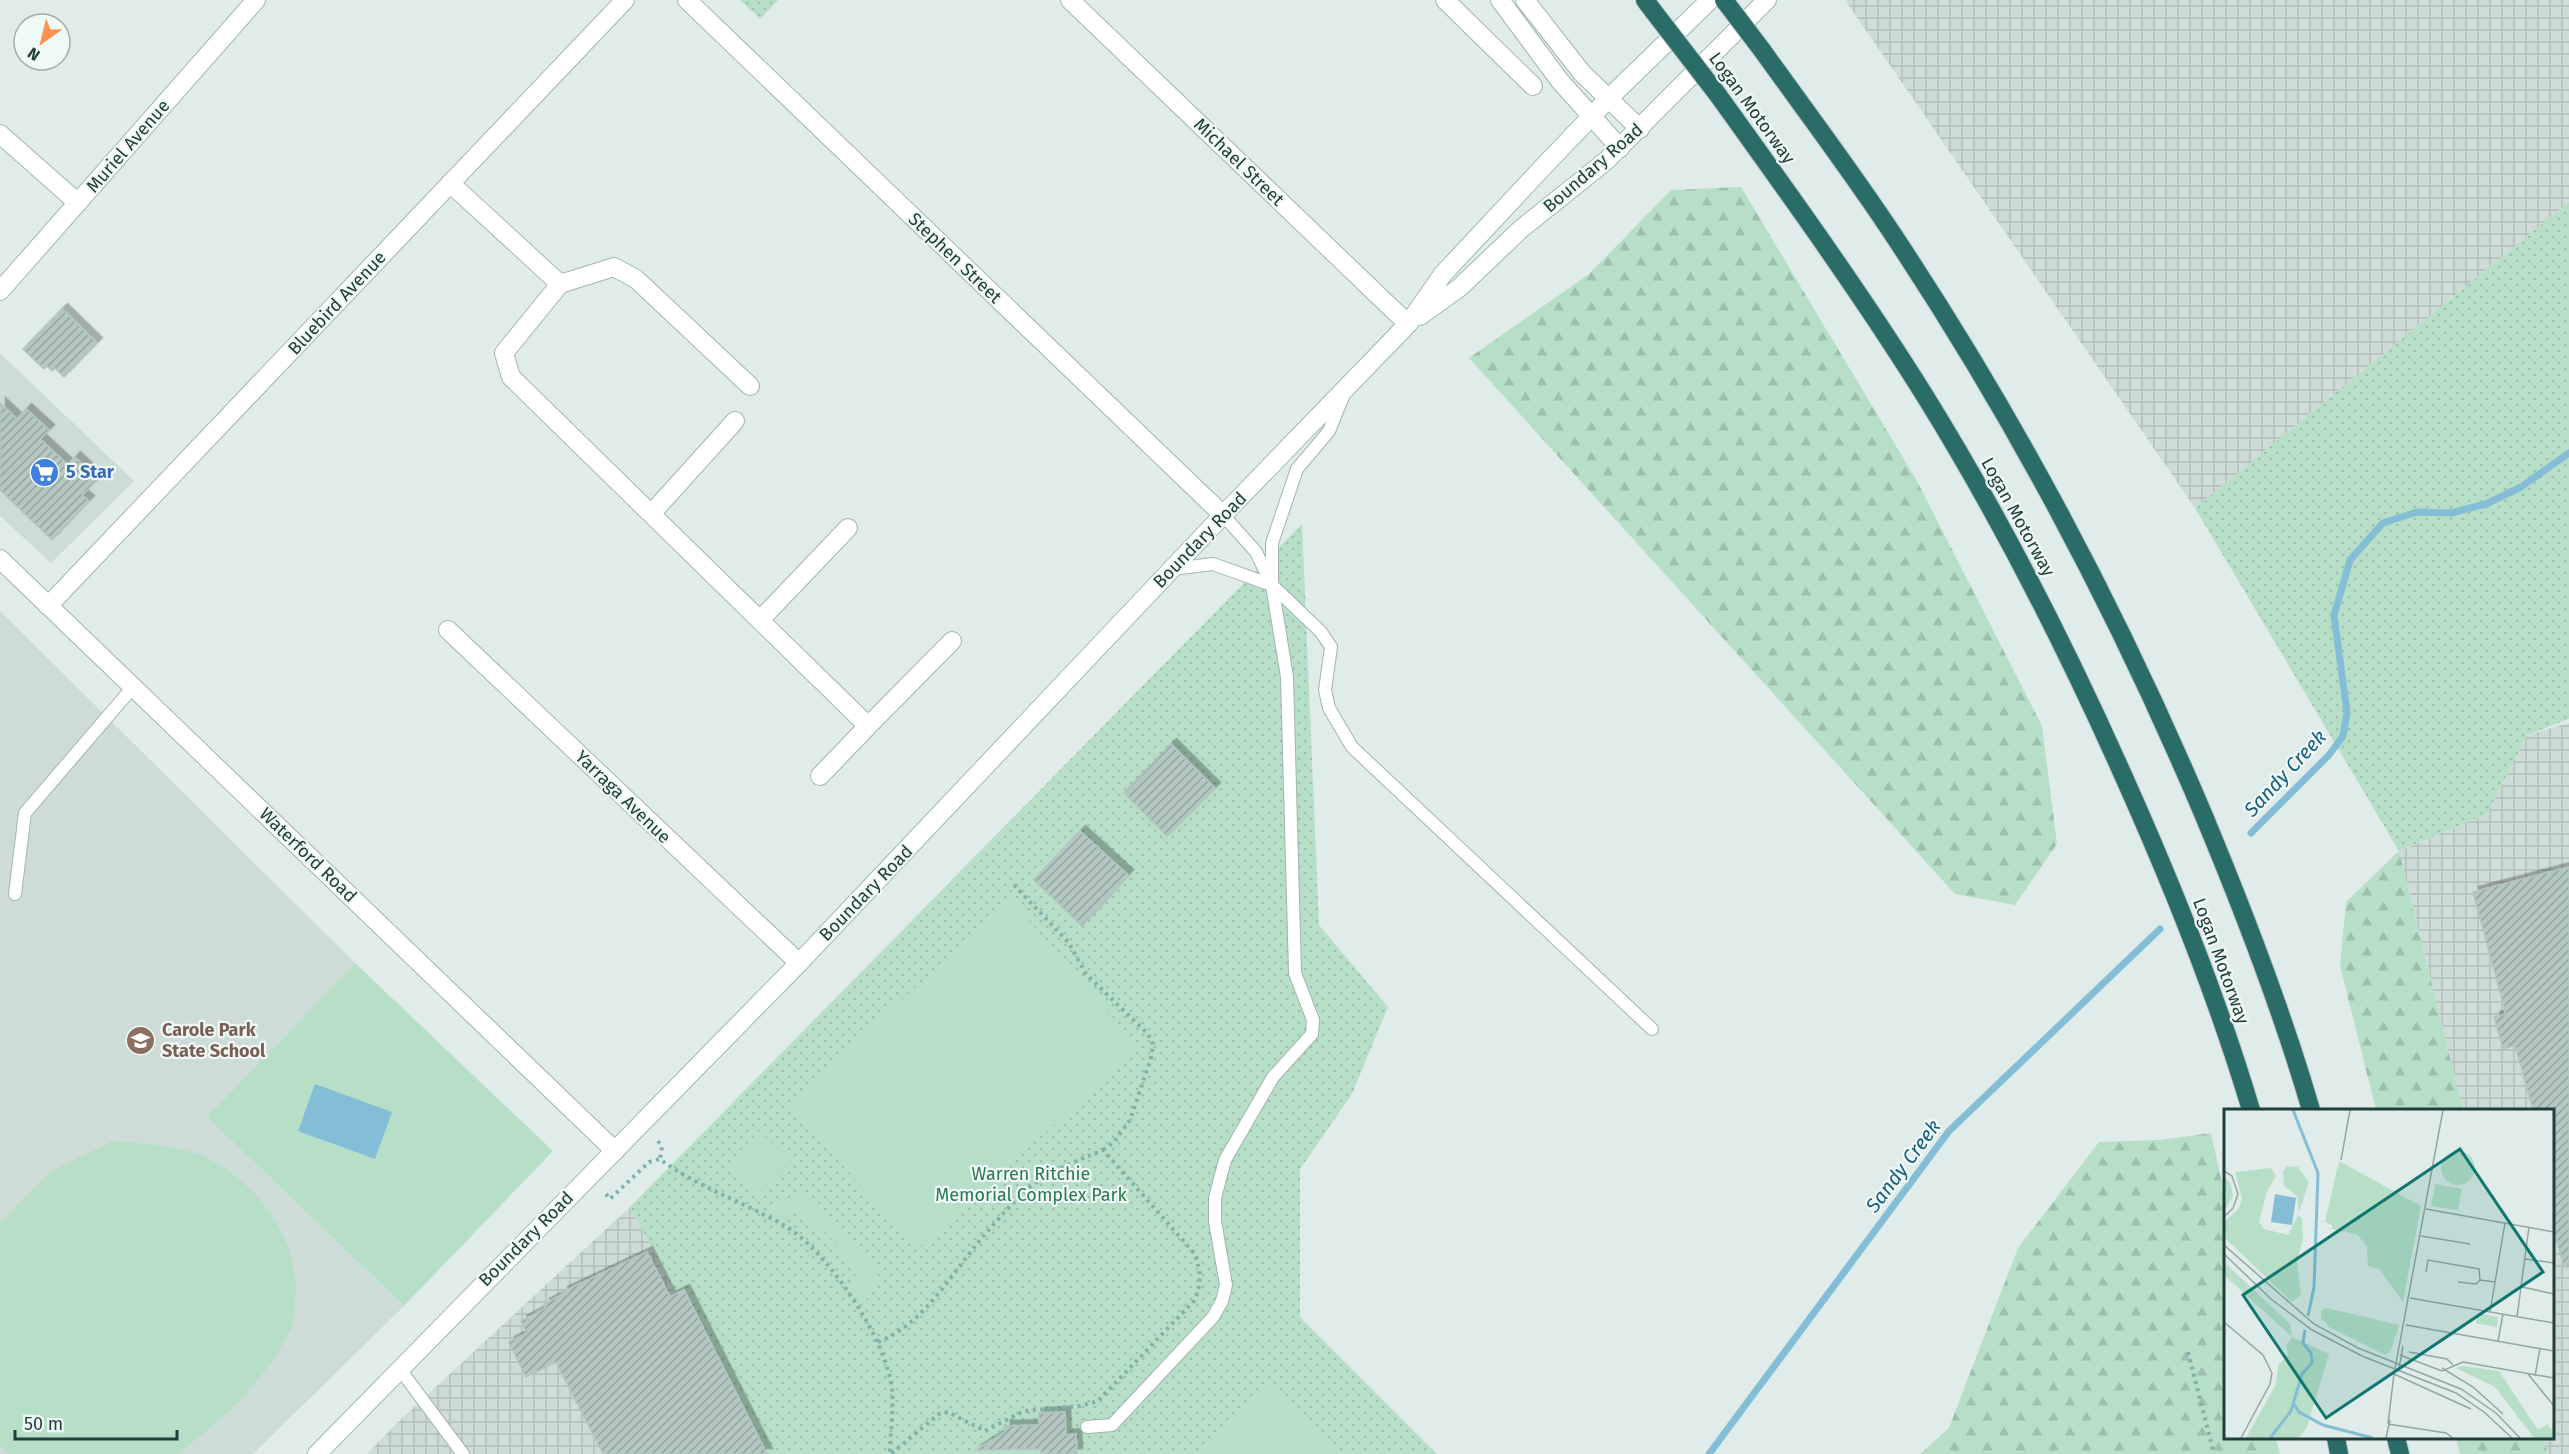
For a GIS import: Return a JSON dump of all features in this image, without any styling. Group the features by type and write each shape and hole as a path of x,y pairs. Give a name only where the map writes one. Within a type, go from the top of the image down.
{"highway":[{"name":"Logan Motorway","path":"1724,0 1857,182 1932,296 2026,456 2095,582 2161,716 2230,879 2269,984 2311,1109"},
{"name":"Logan Motorway","path":"1649,6 1719,95 1884,332 1984,497 2067,653 2150,836 2189,930 2251,1109"},
{"path":"2336,1439 2339,1454"},
{"path":"2396,1439 2400,1454"}],"street":[{"name":"Muriel Avenue","path":"0,291 256,0"},
{"name":"Bluebird Avenue","path":"48,606 626,0"},
{"name":"Stephen Street","path":"687,0 1223,515"},
{"name":"Michael Street","path":"1070,0 1408,324"},
{"path":"1445,0 1533,86"},
{"path":"1500,0 1560,81 1620,148"},
{"path":"1525,0 1582,73 1640,129"},
{"name":"Boundary Road","path":"317,1454 799,963 1223,515 1408,324 1443,274 1609,98 1710,0"},
{"name":"Boundary Road","path":"1408,324 1459,288 1493,254 1620,148 1767,0"},
{"path":"0,135 78,203"},
{"path":"450,183 560,284"},
{"path":"750,386 636,279 614,267 560,284 504,353 511,377 868,726"},
{"path":"651,514 735,421"},
{"path":"760,620 848,528"},
{"name":"Waterford Road","path":"0,560 615,1151"},
{"name":"Yarraga Avenue","path":"448,630 799,963"},
{"path":"819,776 952,641"}],"lane":[{"path":"1087,1427 1112,1425 1213,1317 1222,1301 1226,1285 1215,1221 1215,1198 1226,1160 1273,1077 1312,1034 1313,1020 1295,973 1287,677 1272,585 1272,543 1297,469 1329,431 1347,388"},
{"path":"1223,515 1256,552 1272,585 1322,632 1331,647 1325,690 1329,708 1352,747 1652,1029"},
{"path":"1172,569 1213,564 1272,585"},
{"path":"15,894 25,813 133,687"},
{"path":"399,1368 463,1454"}],"path":[{"path":"878,1342 902,1328 938,1296 978,1243 1022,1195 1058,1167 1103,1150 1114,1142 1130,1120 1147,1072 1153,1044 1148,1034 1086,974 1069,943 1014,885"},
{"path":"658,1141 662,1147 660,1159"},
{"path":"890,1454 939,1414 948,1412 985,1431 1024,1411 1080,1406 1098,1401 1194,1301 1200,1279 1195,1254 1103,1150"},
{"path":"660,1159 679,1173 788,1227 809,1245 849,1293 878,1342 892,1390 890,1454"},
{"path":"606,1194 610,1199 649,1162 660,1159"},
{"path":"2187,1352 2214,1454"}],"shaded area":[{"path":"1845,0 2569,0 2569,202 2195,508"},
{"path":"0,353 134,481 51,563 0,516"},
{"name":"Carole Park State School","path":"0,611 355,963 207,1117 404,1306 253,1454 0,1454"},
{"path":"2569,723 2569,1454 2548,1454 2544,1439 2554,1439 2554,1109 2463,1109 2399,851 2487,814 2527,735"},
{"path":"630,1207 759,1454 367,1454 398,1422"}],"green space":[{"path":"740,0 778,0 760,19"},
{"path":"1741,187 1917,481 2042,726 2057,844 2015,905 1955,894 1469,358 1589,274 1671,190"},
{"path":"2569,202 2569,719 2527,735 2487,814 2399,851 2195,508"},
{"name":"Warren Ritchie Memorial Complex Park","path":"1302,524 1319,925 1388,1007 1352,1094 1300,1169 1300,1317 1437,1454 759,1454 630,1207"},
{"path":"2399,851 2463,1109 2376,1109 2340,966 2346,902"},
{"path":"1011,900 1139,1047 917,1249 788,1104"},
{"path":"355,963 553,1151 404,1306 207,1117"},
{"path":"759,1131 790,1161 756,1195 726,1166"},
{"path":"2211,1133 2224,1192 2224,1439 2276,1439 2280,1454 1920,1454 1949,1428 2018,1248 2099,1142 2160,1140"},
{"path":"113,1141 166,1146 204,1156 233,1174 249,1189 264,1205 286,1241 295,1282 294,1318 291,1328 280,1349 241,1399 177,1454 10,1454 0,1446 0,1223 51,1171"},
{"path":"805,1190 865,1252 882,1281 863,1303 851,1288 856,1274 831,1238 816,1225 795,1213 785,1219 773,1206"},
{"path":"1270,1384 1342,1454 1201,1454"},
{"path":"2456,1439 2544,1439 2548,1454 2460,1454"}],"water":[{"path":"315,1084 392,1112 375,1159 298,1131"}],"building":[{"path":"62,309 97,343 64,377 55,368 52,371 47,366 44,369 23,349"},
{"name":"5 Star","path":"0,403 17,419 26,409 49,430 40,439 68,465 75,457 98,479 82,495 89,501 52,540 0,490"},
{"path":"1171,744 1215,788 1167,836 1124,793"},
{"path":"1080,831 1128,875 1082,926 1034,880"},
{"path":"2569,867 2569,1267 2564,1267 2554,1231 2554,1109 2533,1109 2515,1045 2503,1049 2494,1017 2506,1014 2473,892"},
{"path":"647,1252 670,1297 684,1290 767,1454 603,1454 556,1362 526,1377 509,1342 527,1333 521,1321 546,1308 544,1304 563,1294 562,1292"},
{"path":"1065,1412 1066,1435 1076,1434 1077,1454 1041,1454 1041,1449 976,1450 1005,1432 1005,1426 1039,1425 1039,1413"}],"waterway":[{"name":"Sandy Creek","path":"2251,833 2329,755 2343,736 2347,713 2334,615 2350,560 2383,523 2417,512 2451,513 2486,504 2521,487 2569,453"},
{"name":"Sandy Creek","path":"1709,1454 1949,1131 2160,929"}],"place":[{"name":"5 Star","path":"45,472"},
{"name":"Carole Park State School","path":"141,1040"}]}
